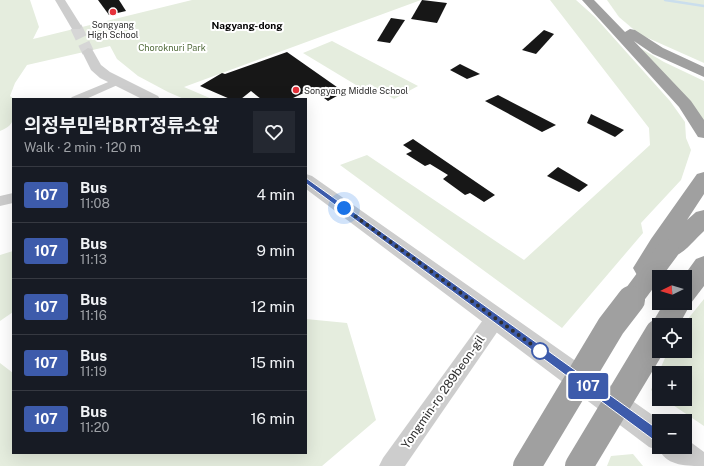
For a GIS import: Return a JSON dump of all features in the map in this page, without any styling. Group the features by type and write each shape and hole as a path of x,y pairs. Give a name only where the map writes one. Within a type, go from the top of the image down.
{"highway":[{"path":"588,0 632,35 658,52 704,73"},
{"path":"599,0 608,16 685,104 704,132"},
{"path":"608,16 668,51 704,65"},
{"path":"608,16 630,38 659,57 704,78"},
{"path":"527,466 611,326 664,248 704,179"},
{"path":"664,248 704,218"},
{"path":"692,284 703,267"},
{"path":"579,466 652,345"}],"street":[{"path":"60,0 76,27"},
{"path":"88,52 96,67 118,81 150,98"},
{"path":"78,98 118,81"},
{"path":"307,181 652,432"},
{"path":"0,201 12,198"},
{"name":"Yongmin-ro 289beon-gil","path":"391,466 495,319"},
{"path":"683,454 699,466"}],"green space":[{"name":"Choroknuri Park","path":"0,0 30,0 39,27 33,39 192,0 421,0 184,87 210,98 182,98 168,92 138,76 117,59 110,46 27,65 15,83 10,96 13,98 12,122 0,131"},
{"path":"550,0 576,0 595,17 670,101 685,122 686,138 691,150 681,180 641,223 643,233 562,328 340,165 367,155 524,260 650,145 649,128"},
{"path":"607,0 704,0 704,63 639,34 619,17"},
{"path":"332,41 418,86 394,99 370,84 361,88 303,53"},
{"path":"635,45 664,62 704,81 704,124"},
{"path":"12,251 12,313 0,321 0,255"},
{"path":"704,299 704,426 692,418 692,414 686,414 674,406 692,406 692,366 661,366 665,358 692,358 692,318 689,318"},
{"path":"307,319 347,323 376,420 322,466 0,466 0,363 12,372 12,454 307,454"},
{"path":"633,454 643,466 607,466 611,456"}],"building":[{"path":"98,0 119,0 126,11 109,15"},
{"path":"422,0 447,3 437,23 411,19"},
{"path":"391,18 405,20 390,43 377,41"},
{"path":"544,30 554,34 536,54 522,50"},
{"path":"287,52 344,92 328,101 312,89 293,98 260,98 251,91 242,98 228,98 200,86 222,73 225,74"},
{"path":"460,64 480,74 467,79 450,70"},
{"path":"498,95 556,125 542,132 485,101"},
{"path":"591,114 624,130 615,137 587,123"},
{"path":"413,139 495,195 484,202 470,193 465,195 443,179 448,175 430,164 425,166 406,154 412,151 403,145"},
{"path":"558,167 588,185 579,192 547,176"}],"waterway":[{"path":"665,0 704,6"}],"tunnel":[{"path":"76,27 88,52"}],"bus line":[{"name":"107","path":"307,181 652,432"}],"place":[{"name":"Songyang High School","path":"113,12"},
{"name":"Songyang Middle School","path":"296,90"}],"district":[{"name":"Nagyang-dong","path":"247,25"}],"route":[{"path":"344,208 546,355 540,351"}]}
